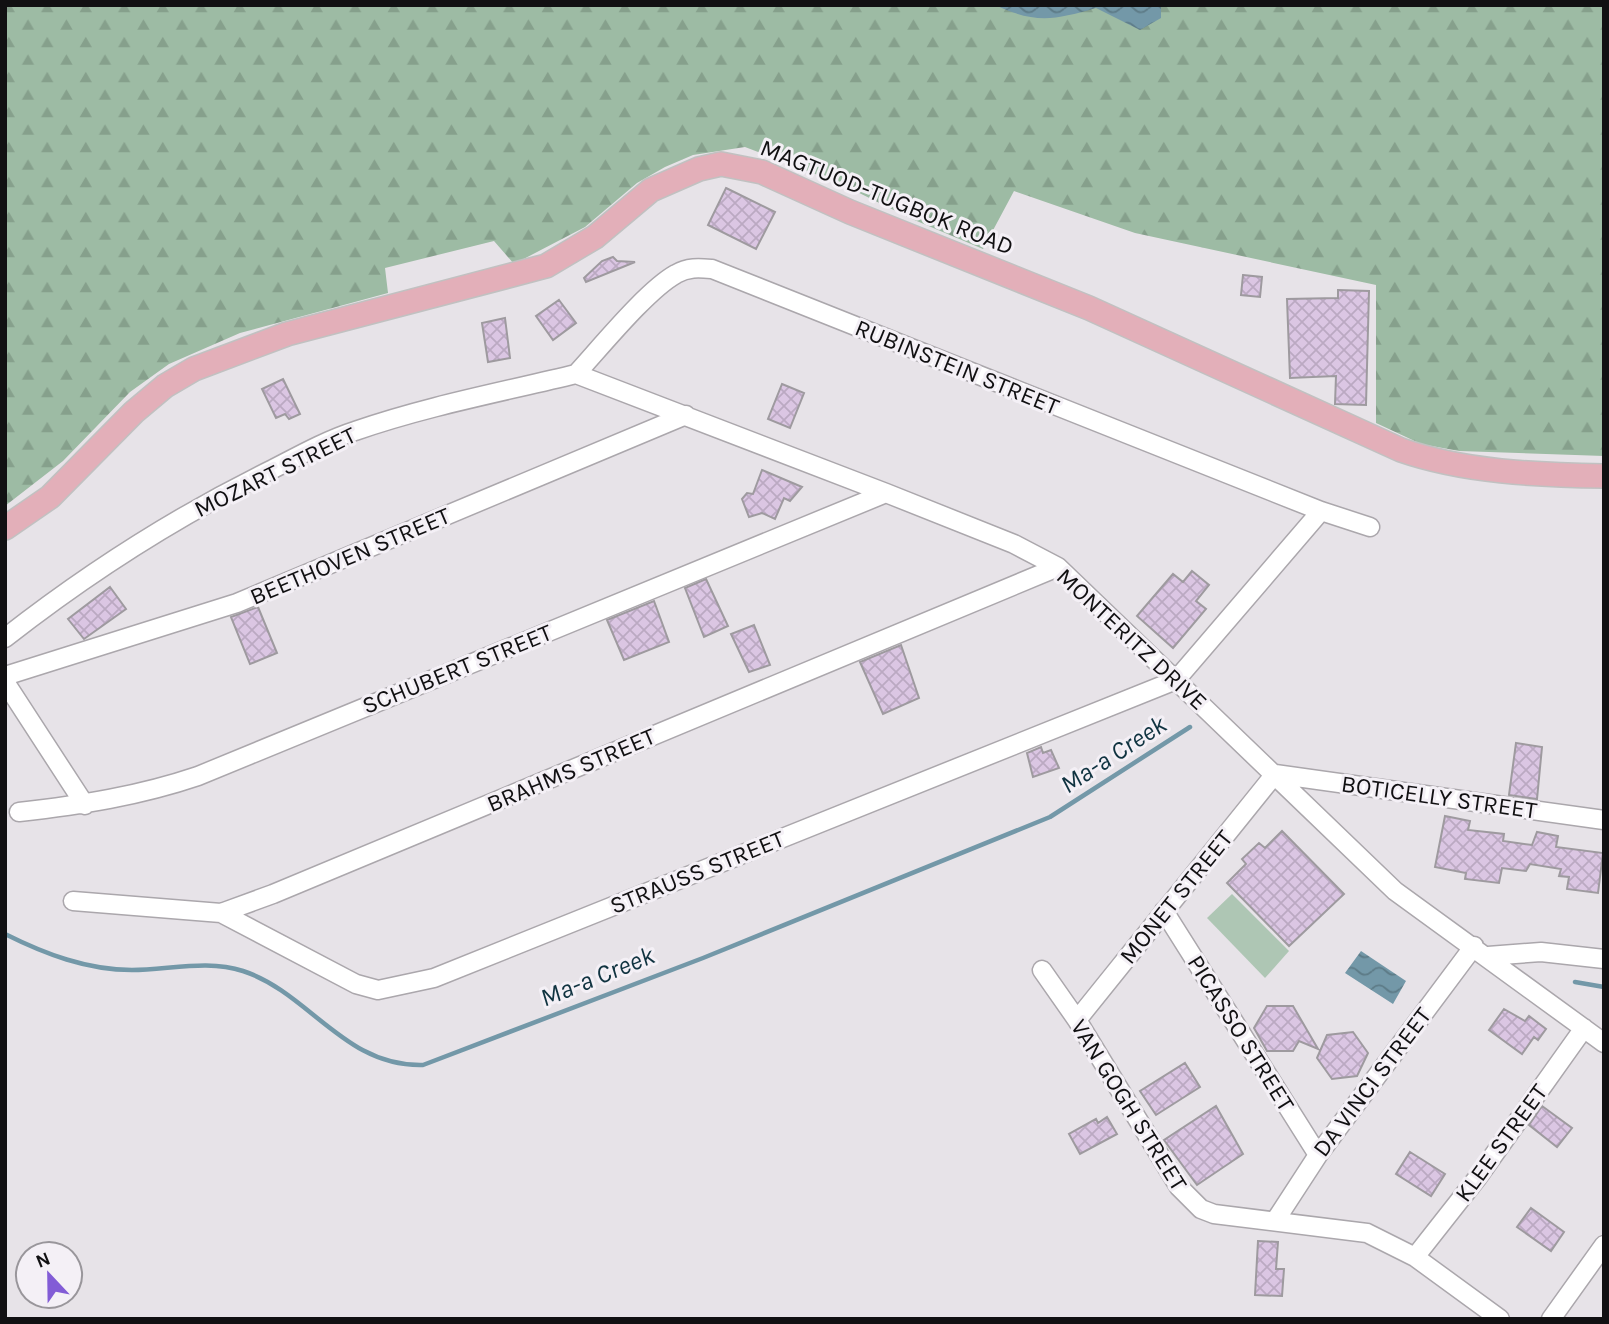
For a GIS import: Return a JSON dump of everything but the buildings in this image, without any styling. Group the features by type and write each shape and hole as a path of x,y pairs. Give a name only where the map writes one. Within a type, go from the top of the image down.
{"main road":[{"name":"MAGTUOD-TUGBOK ROAD","path":"5,528 50,497 134,412 165,386 194,369 287,334 546,267 595,237 651,190 699,169 721,164 762,172 850,212 1089,308 1401,450 1429,460 1460,465 1604,476"}],"street":[{"name":"RUBINSTEIN STREET","path":"576,374 656,290 676,274 696,267 712,269 1321,511 1370,527"},
{"name":"MONTERITZ DRIVE","path":"576,374 1014,544 1058,567 1275,774 1368,868 1395,891 1604,1043"},
{"name":"MOZART STREET","path":"5,638 146,538 226,492 302,454 353,432 406,415 576,374"},
{"name":"BEETHOVEN STREET","path":"5,676 237,603 686,415"},
{"name":"SCHUBERT STREET","path":"19,812 85,805 148,793 198,776 886,493"},
{"path":"1176,680 1321,511"},
{"name":"BRAHMS STREET","path":"73,901 221,913 273,894 1058,567"},
{"name":"STRAUSS STREET","path":"221,913 356,984 378,990 404,986 434,978 1176,680"},
{"path":"5,682 85,805"},
{"name":"BOTICELLY STREET","path":"1275,774 1604,820"},
{"name":"MONET STREET","path":"1077,1020 1275,774"},
{"name":"PICASSO STREET","path":"1164,911 1318,1155"},
{"path":"1481,951 1541,952 1604,959"},
{"name":"DA VINCI STREET","path":"1275,1220 1318,1155 1481,951"},
{"name":"VAN GOGH STREET","path":"1042,970 1077,1020 1189,1200 1214,1214 1367,1233 1415,1257 1500,1319"},
{"name":"KLEE STREET","path":"1415,1257 1478,1177 1584,1028"},
{"path":"1551,1319 1604,1245"}],"green space":[{"path":"5,5 1604,5 1604,456 1459,451 1421,444 1376,423 1376,285 1135,233 1014,191 983,249 912,219 841,184 745,147 693,155 665,167 637,183 585,227 514,264 494,241 385,268 388,293 240,333 169,364 130,392 63,461 5,506"},
{"path":"1232,894 1289,951 1265,978 1207,918"}],"water":[{"path":"995,5 1161,5 1161,18 1140,30 1096,8 1045,18 1022,15"},
{"path":"1361,951 1406,981 1393,1004 1345,973"}],"waterway":[{"name":"Ma-a Creek","path":"5,934 51,954 99,967 132,970 202,965 243,971 267,981 349,1042 371,1054 395,1062 423,1065 703,958 1050,817 1190,727"},
{"name":"Ma-a Creek","path":"1575,982 1604,987"}]}
